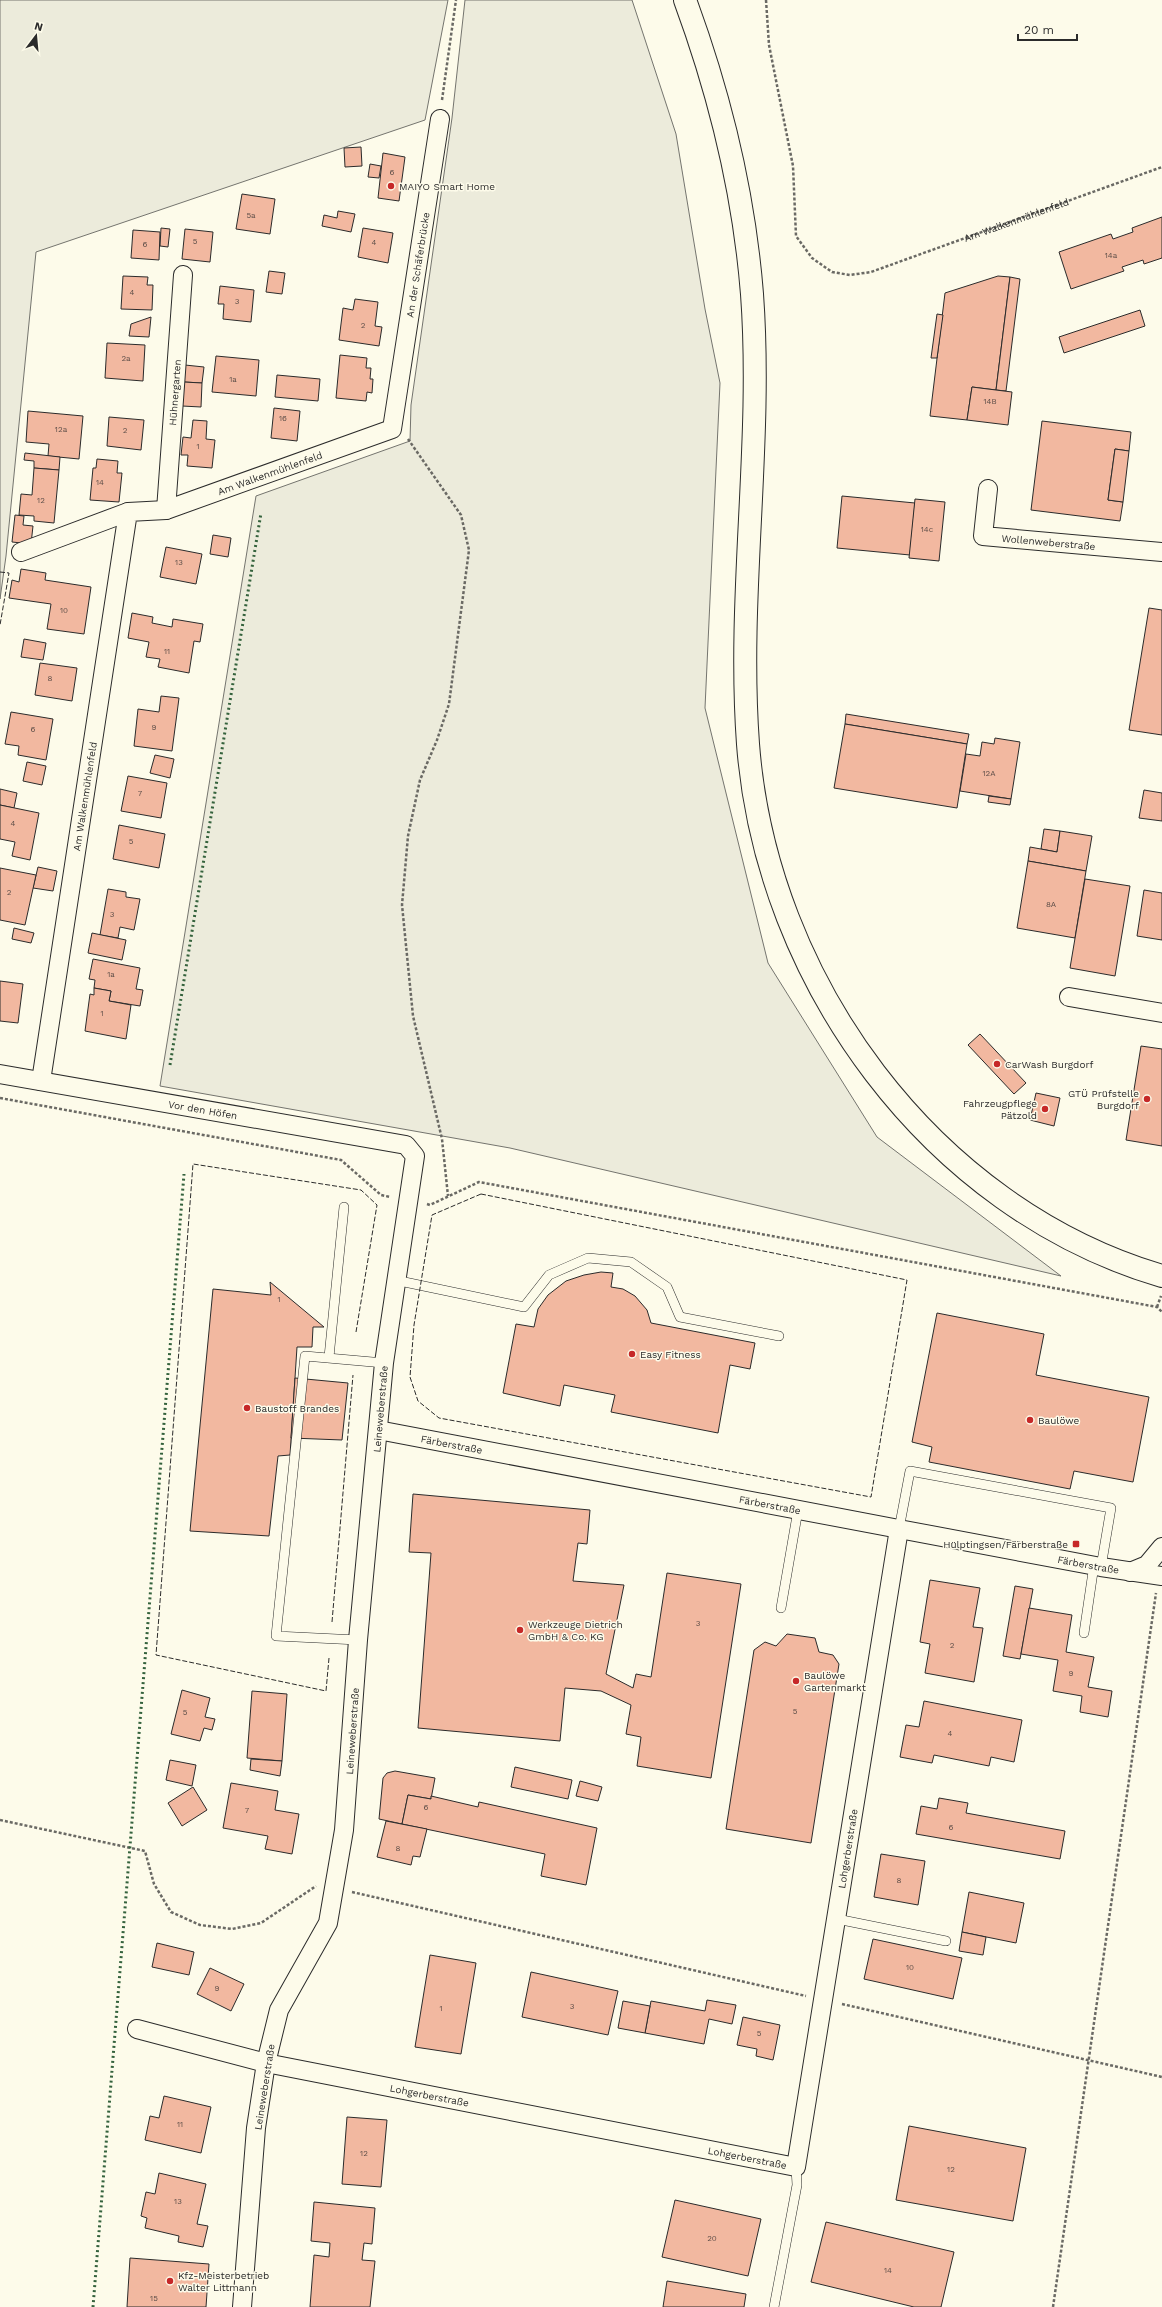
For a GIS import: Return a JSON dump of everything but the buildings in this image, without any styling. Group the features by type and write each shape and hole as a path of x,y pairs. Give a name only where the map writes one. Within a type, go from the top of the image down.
{"main road":[{"path":"685,0 700,42 724,124 735,173 747,250 753,314 754,378 745,624 746,716 749,756 760,826 782,901 806,959 832,1008 876,1074 927,1134 986,1186 1033,1220 1059,1235 1105,1256 1162,1276"}],"street":[{"name":"An der Schäferbrücke","path":"392,429 440,119"},
{"name":"Hühnergarten","path":"166,510 183,275"},
{"name":"Am Walkenmühlenfeld","path":"21,552 128,512 166,510 392,429"},
{"name":"Wollenweberstraße","path":"988,489 982,536 1162,552"},
{"name":"Am Walkenmühlenfeld","path":"41,1081 128,512"},
{"path":"1069,997 1162,1013"},
{"name":"Vor den Höfen","path":"0,1074 406,1145"},
{"name":"Leineweberstraße","path":"242,2307 256,2128 266,2063 279,2010 328,1923 344,1830 358,1640 384,1363 395,1280 415,1156 406,1145"},
{"name":"Färberstraße","path":"378,1430 899,1530 1130,1572 1160,1576"},
{"name":"Lohgerberstraße","path":"137,2029 266,2063 796,2167 899,1530"},
{"path":"1130,1572 1147,1565 1162,1547"}],"lane":[{"path":"329,1357 344,1207"},
{"path":"395,1280 524,1307 549,1275 588,1258 631,1262 667,1287 680,1317 779,1336"},
{"path":"358,1640 276,1636 305,1356 384,1363"},
{"path":"899,1530 910,1471 1111,1508 1084,1633"},
{"path":"781,1608 798,1510"},
{"path":"837,1919 946,1941"},
{"path":"774,2307 796,2185 796,2167"}],"path":[{"path":"440,119 456,0"},
{"name":"Am Walkenmühlenfeld","path":"766,0 769,45 793,166 796,236 812,258 832,272 850,275 871,272 1162,167"},
{"path":"392,429 410,441 461,515 469,550 449,704 437,740 420,780 408,836 402,905 413,1016 442,1139 448,1196"},
{"path":"0,1098 341,1160 381,1195 430,1205 479,1182 1157,1307 1162,1312"},
{"path":"1157,1307 1162,1292"},
{"path":"1053,2307 1160,1576"},
{"path":"0,1820 145,1851 154,1884 171,1912 200,1924 232,1928 261,1923 291,1904 314,1885 334,1888 1162,2077"}],"shaded area":[{"path":"0,0 448,0 425,120 36,252 6,556 0,599"},
{"path":"465,0 632,0 676,134 705,309 720,383 705,708 768,963 877,1137 1061,1276 510,1148 160,1086 256,496 410,441 411,405 452,118"}],"hedge":[{"path":"170,1065 261,513"},
{"path":"93,2307 184,1174"}],"fence":[{"path":"0,572 9,573 0,625"},
{"path":"329,1658 326,1691 156,1655 193,1164 361,1190 377,1205 356,1332"},
{"path":"481,1194 907,1280 871,1497 439,1418 418,1401 410,1377 414,1325 432,1215 481,1194"},
{"path":"332,1622 353,1375"}],"place":[{"name":"MAIYO Smart Home","path":"391,186"},
{"name":"CarWash Burgdorf","path":"997,1064"},
{"name":"GTÜ Prüfstelle Burgdorf","path":"1147,1099"},
{"name":"Fahrzeugpflege Pätzold","path":"1045,1109"},
{"name":"Easy Fitness","path":"632,1354"},
{"name":"Baustoff Brandes","path":"247,1408"},
{"name":"Baulöwe","path":"1030,1420"},
{"name":"Hülptingsen/Färberstraße","path":"1076,1544"},
{"name":"Werkzeuge Dietrich GmbH & Co. KG","path":"520,1630"},
{"name":"Baulöwe Gartenmarkt","path":"796,1681"},
{"name":"Kfz-Meisterbetrieb Walter Littmann","path":"170,2281"}]}
